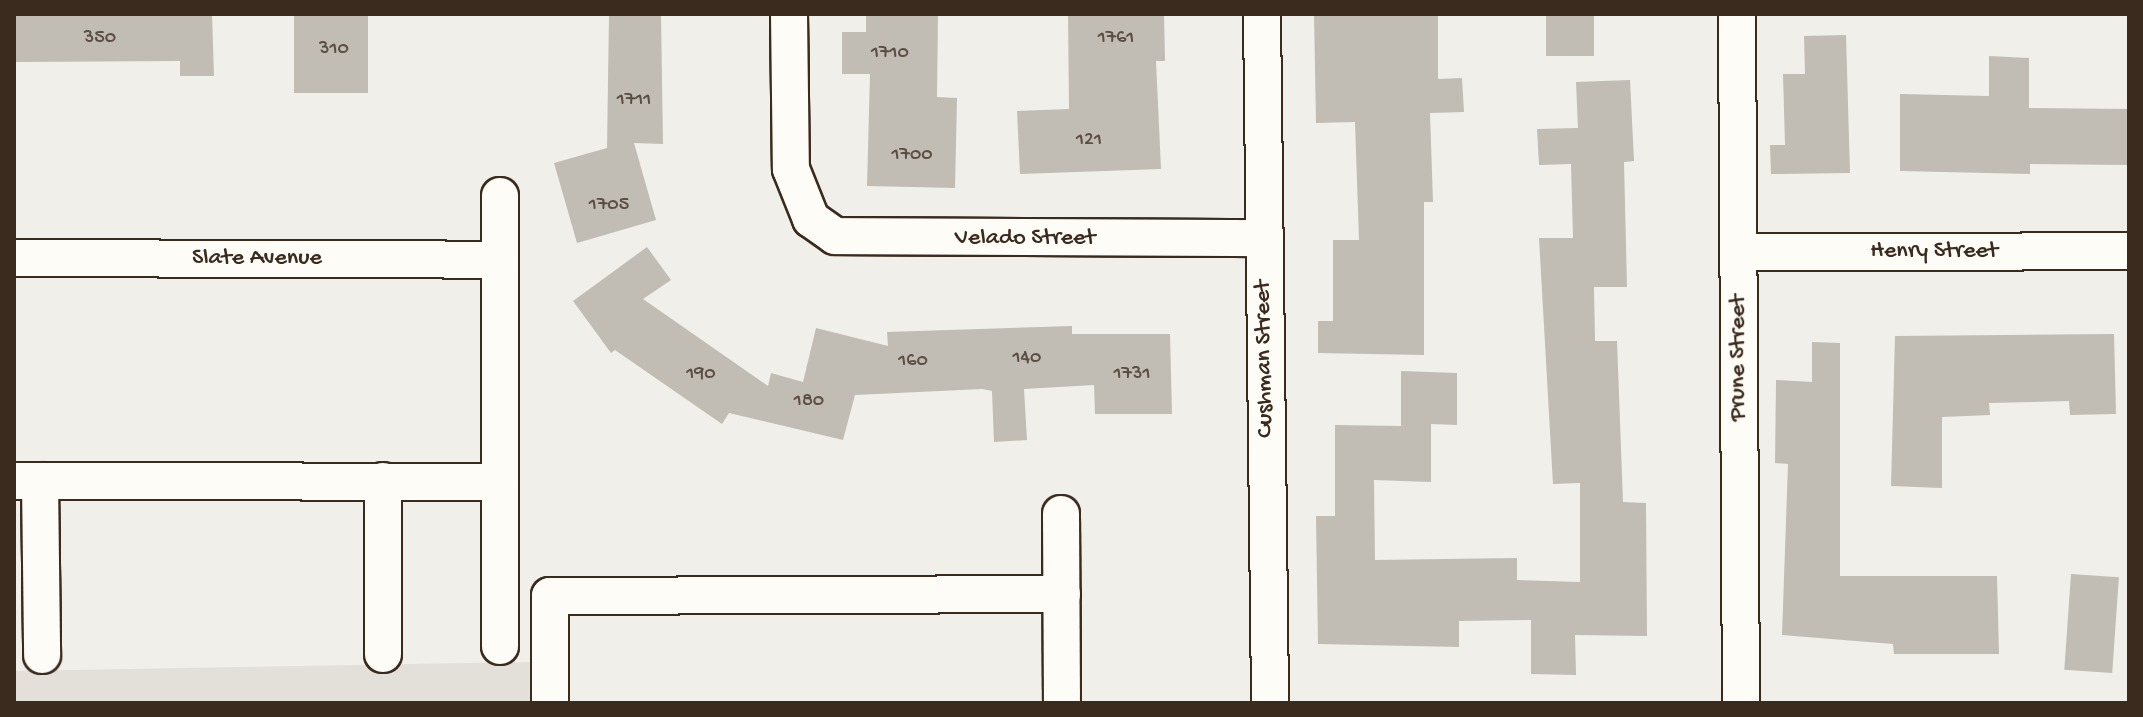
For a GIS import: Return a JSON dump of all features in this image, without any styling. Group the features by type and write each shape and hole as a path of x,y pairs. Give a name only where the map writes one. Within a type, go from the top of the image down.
{"street":[{"name":"Velado Street","path":"789,14 791,169 800,203 821,229 848,239 1264,238"},
{"name":"Cushman Street","path":"1262,14 1270,703"},
{"name":"Prune Street","path":"1737,14 1741,703"},
{"path":"500,196 500,646"},
{"name":"Henry Street","path":"1739,252 2129,251"},
{"name":"Slate Avenue","path":"14,258 500,260"},
{"path":"42,655 27,481 500,482"},
{"path":"383,481 383,654"},
{"path":"1061,514 1062,703"},
{"path":"550,703 550,596 1062,594"}],"shaded area":[{"path":"531,662 532,703 15,703 14,671"}],"building":[{"path":"14,14 212,14 214,76 180,76 180,61 14,62"},
{"path":"294,14 368,14 368,93 294,93"},
{"path":"609,14 661,14 663,144 634,143 656,220 577,243 554,163 607,148"},
{"path":"866,14 938,14 937,97 957,98 955,188 867,186 870,74 842,74 842,32 866,32"},
{"path":"1068,14 1164,14 1165,61 1156,61 1161,169 1020,174 1017,111 1069,109"},
{"path":"1314,14 1438,14 1438,79 1462,78 1464,112 1430,113 1433,202 1424,202 1424,355 1318,353 1318,321 1333,321 1333,240 1359,240 1355,122 1316,123"},
{"path":"1546,14 1594,14 1594,56 1546,56"},
{"path":"1846,35 1850,173 1771,174 1770,145 1785,145 1783,74 1805,74 1804,36"},
{"path":"1989,56 2029,58 2029,108 2129,109 2129,165 2030,164 2030,174 1900,171 1900,94 1989,96"},
{"path":"1630,80 1634,161 1624,162 1627,287 1594,287 1595,341 1617,341 1623,502 1646,503 1647,636 1575,635 1576,675 1531,674 1531,620 1459,621 1459,647 1318,644 1316,516 1335,516 1335,425 1401,426 1401,371 1457,373 1457,425 1431,424 1431,482 1374,480 1375,560 1517,558 1517,580 1580,582 1580,483 1553,484 1539,238 1573,238 1571,164 1539,165 1537,129 1578,128 1576,82"},
{"path":"647,247 671,280 643,299 768,386 771,373 803,382 816,328 888,346 887,332 1072,326 1072,334 1170,334 1172,414 1095,414 1094,385 1024,389 1027,440 994,442 992,391 982,389 855,395 843,440 729,413 722,424 615,350 611,353 573,301"},
{"path":"2114,334 2116,414 2070,415 2069,401 1989,403 1990,415 1942,417 1942,488 1891,486 1895,336"},
{"path":"1812,342 1840,343 1840,576 1997,576 1999,654 1894,654 1893,644 1782,635 1788,464 1775,463 1776,380 1812,382"},
{"path":"2071,574 2119,577 2112,673 2064,670"}]}
